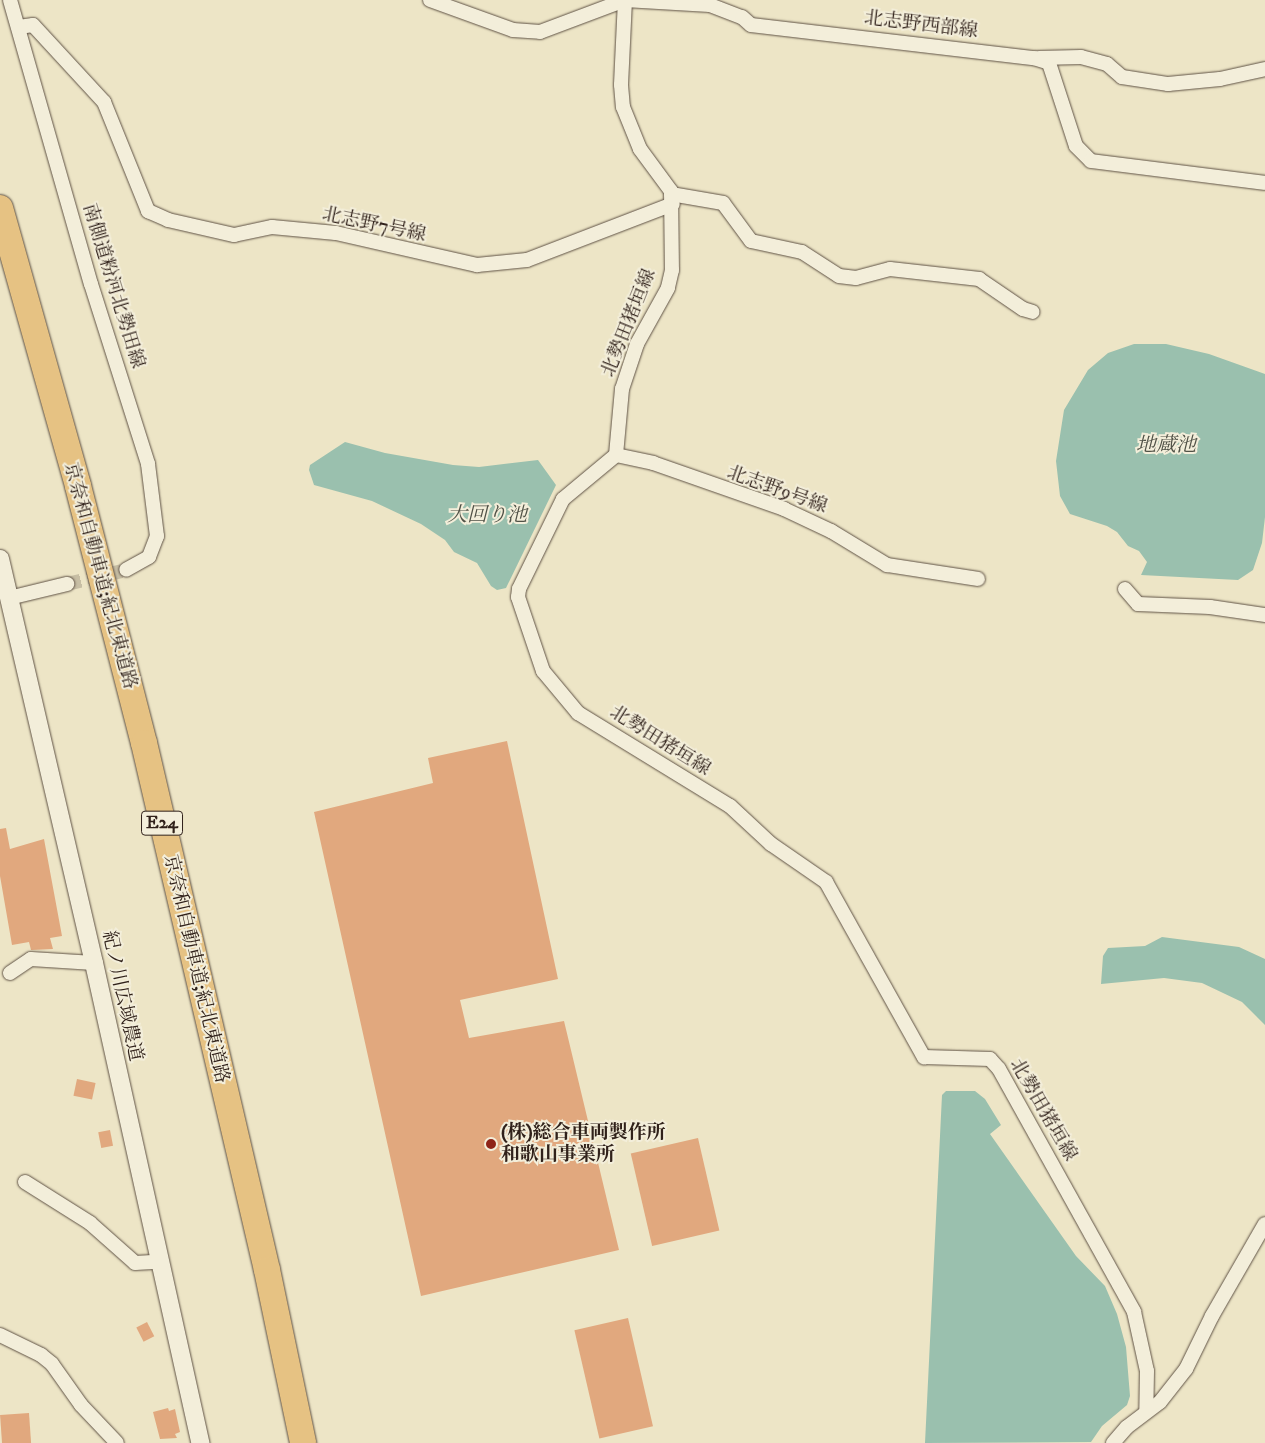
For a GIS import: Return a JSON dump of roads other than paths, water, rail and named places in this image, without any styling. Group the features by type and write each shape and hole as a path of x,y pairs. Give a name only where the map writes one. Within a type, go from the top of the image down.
{"highway":[{"name":"京奈和自動車道;紀北東道路","path":"0,208 78,486 144,743 266,1270 303,1443"}],"street":[{"name":"南側道粉河北勢田線","path":"10,0 92,284 148,464 157,536 149,557 126,570"},
{"name":"北志野西部線","path":"430,0 513,30 540,32 625,0 710,5 742,17 751,25 1034,58 1081,57 1107,64 1122,78 1168,84 1220,79 1265,69"},
{"path":"625,0 621,85 623,107 640,149 672,199 723,203 751,241 802,252 839,276 856,278 890,269 979,279 1023,309 1033,312"},
{"name":"北志野7号線","path":"19,27 33,24 104,102 148,210 168,220 234,234 272,227 336,233 477,265 528,260 672,199"},
{"path":"1034,58 1049,63 1076,146 1090,161 1265,183"},
{"name":"北勢田猪垣線","path":"672,199 672,270 668,288 637,344 622,389 616,455 563,500 519,589 518,597 543,671 578,713 730,806 771,844 826,882 924,1057 990,1059 999,1069 1134,1312 1147,1370 1146,1410"},
{"name":"北志野9号線","path":"616,455 653,463 784,509 831,531 887,565 978,579"},
{"name":"紀ノ川広域農道","path":"0,559 94,963 157,1262 200,1443"},
{"path":"9,598 67,584"},
{"path":"1125,589 1138,604 1210,607 1265,614"},
{"path":"10,973 30,959 94,963"},
{"path":"25,1182 90,1223 135,1263 157,1262"},
{"path":"1113,1443 1146,1410 1160,1402 1186,1369 1265,1224"},
{"path":"0,1336 42,1355 52,1364 81,1405 117,1443"}],"water":[{"name":"地蔵池","path":"1134,344 1166,344 1209,354 1265,374 1265,517 1262,543 1253,570 1238,580 1141,575 1147,562 1139,551 1128,546 1117,532 1107,526 1070,514 1060,496 1056,461 1064,410 1088,370 1108,353"},
{"name":"大回り池","path":"345,442 385,453 453,465 479,467 538,460 556,485 506,588 497,590 491,586 477,563 454,552 445,540 421,524 372,501 314,485 309,470 310,465"},
{"path":"1162,937 1239,947 1265,959 1265,1025 1242,1002 1202,983 1164,978 1101,984 1103,956 1108,948 1145,946"},
{"path":"946,1091 975,1091 985,1099 1001,1125 990,1134 1076,1256 1105,1286 1117,1314 1126,1347 1130,1396 1127,1405 1102,1426 1091,1442 925,1443 942,1095"}],"tunnel":[{"path":"67,584 126,570"}],"place":[{"name":"(株)総合車両製作所 和歌山事業所","path":"491,1144"}]}
